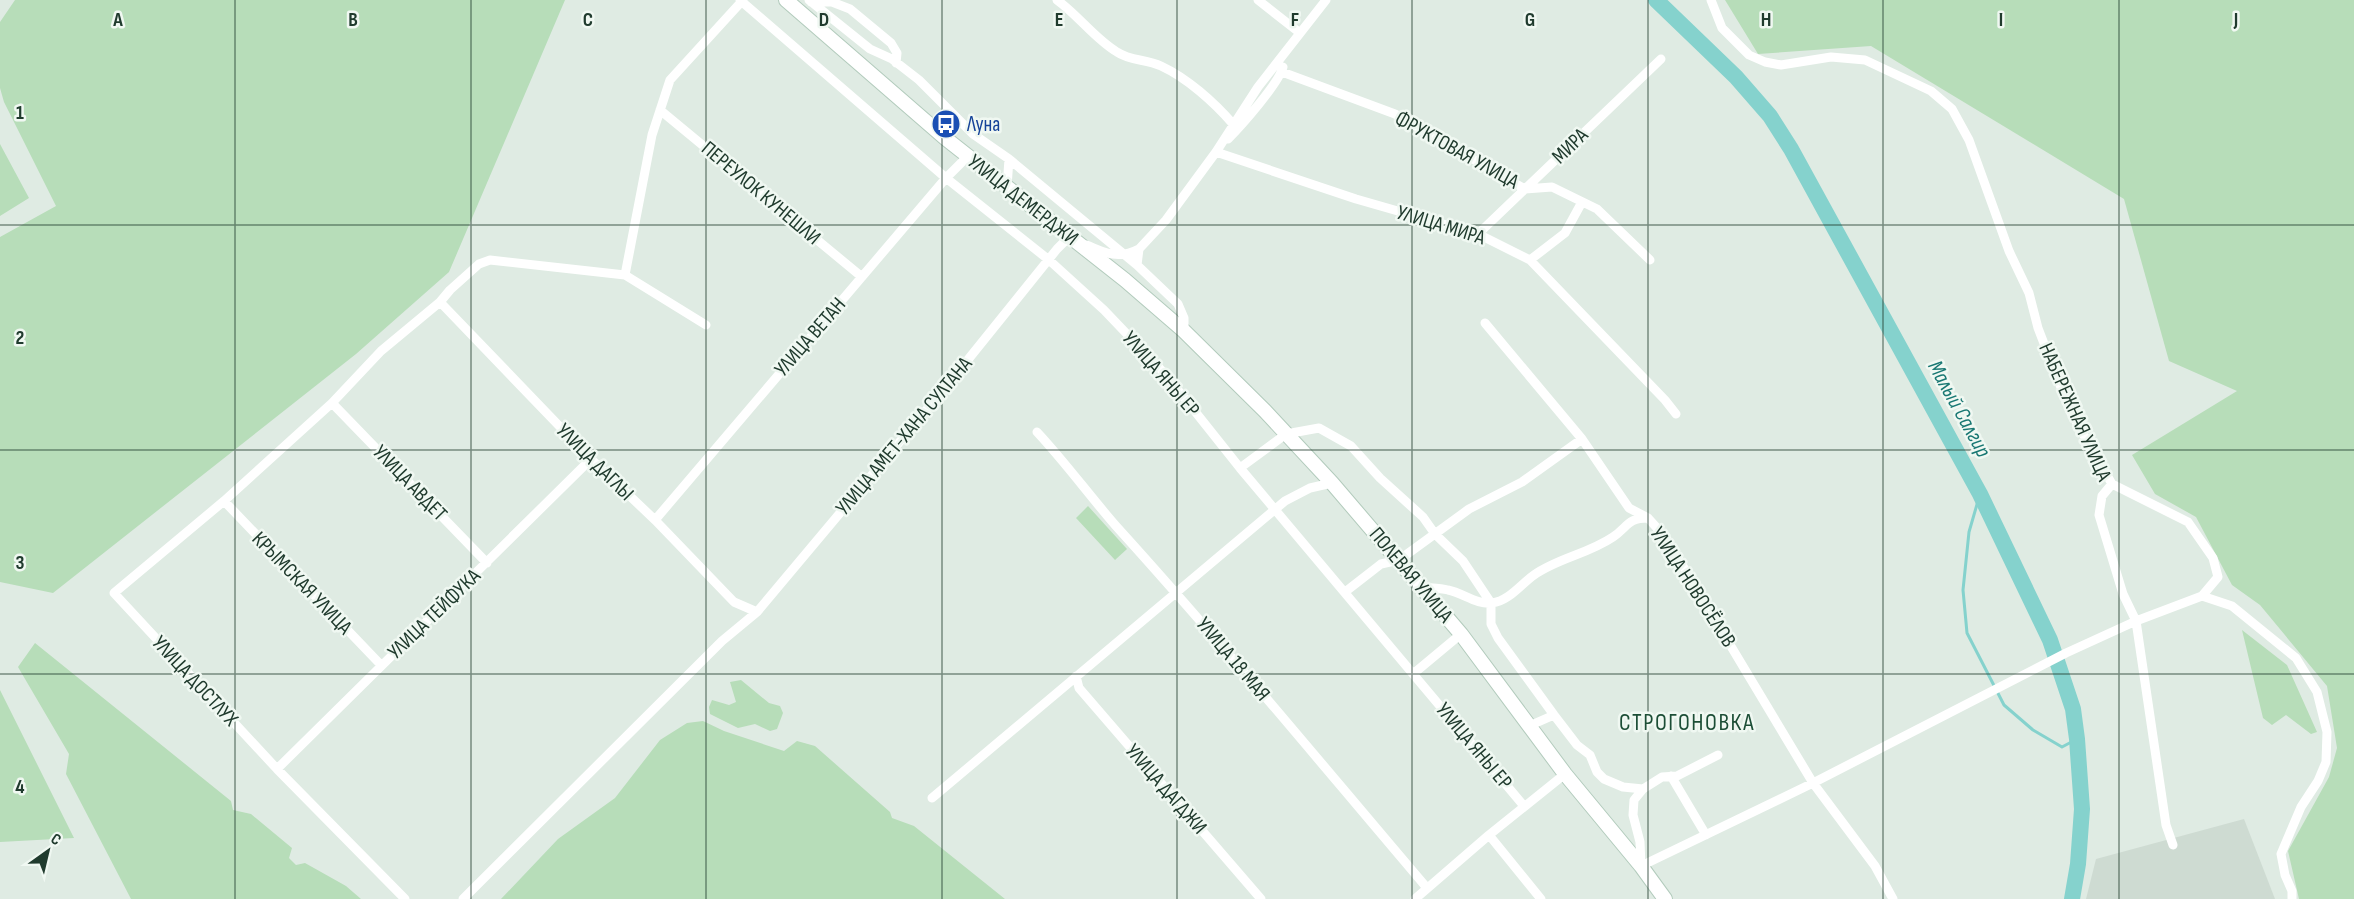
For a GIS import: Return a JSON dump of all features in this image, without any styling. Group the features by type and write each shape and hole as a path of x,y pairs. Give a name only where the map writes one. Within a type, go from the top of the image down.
{"main road":[{"name":"УЛИЦА ДЕМЕРДЖИ","path":"786,0 968,156 1125,280"},
{"name":"ПОЛЕВАЯ УЛИЦА","path":"1125,280 1184,331 1265,411 1332,483 1461,634 1565,774 1641,866 1665,899"}],"street":[{"path":"1057,0 1114,51 1126,57 1158,64 1173,73 1220,108 1233,124"},
{"path":"1258,0 1300,33"},
{"path":"1072,238 1114,256 1125,255 1139,249 1166,220 1216,152 1258,87 1326,0"},
{"name":"НАБЕРЕЖНАЯ УЛИЦА","path":"1711,0 1722,28 1749,55 1765,62 1781,65 1831,57 1865,60 1931,91 1952,109 1969,140 2009,251 2029,293 2038,328 2070,411 2112,484 2102,496 2099,515 2123,594 2136,621 2166,825 2173,845"},
{"path":"625,275 652,135 670,80 742,1"},
{"name":"УЛИЦА ЯНЫ ЕР","path":"742,1 946,178 1049,260 1104,310 1166,375 1240,468 1524,806"},
{"path":"810,1 832,2 850,9 891,43 897,53 896,63"},
{"path":"810,1 870,49 896,63 920,80 972,134 1009,159 1137,265 1178,304 1184,318 1184,331"},
{"path":"1216,152 1282,72 1286,54"},
{"name":"МИРА","path":"1478,234 1661,59"},
{"name":"ФРУКТОВАЯ УЛИЦА","path":"1282,72 1395,114 1525,189 1552,187 1596,209 1650,260"},
{"name":"ПЕРЕУЛОК КУНЕШЛИ","path":"660,110 862,277"},
{"name":"УЛИЦА МИРА","path":"1216,152 1356,199 1478,234 1530,260 1676,414"},
{"name":"УЛИЦА ВЕТАН","path":"655,520 946,178 968,156"},
{"path":"1007,187 1009,159"},
{"path":"1530,260 1565,233 1582,202"},
{"name":"УЛИЦА АМЕТ-ХАНА СУЛТАНА","path":"463,899 722,641 757,612 1064,242 1072,238"},
{"path":"1137,265 1139,249"},
{"path":"224,501 332,403 381,351 440,302 479,264 490,260 625,275 706,325"},
{"name":"УЛИЦА ДАГЛЫ","path":"440,302 591,459 655,520 734,602 757,612"},
{"name":"УЛИЦА НОВОСЁЛОВ","path":"1485,323 1582,439 1629,508 1648,518 1666,538 1813,783 1875,866 1893,899"},
{"name":"УЛИЦА АВДЕТ","path":"332,403 487,562"},
{"path":"1240,468 1286,434 1319,428 1351,446 1380,478 1423,517 1434,534 1463,561 1491,603 1491,624 1498,638 1577,745 1590,755 1597,771 1604,779 1623,787 1643,789"},
{"name":"УЛИЦА 18 МАЯ","path":"1037,432 1060,456 1088,494 1176,592 1427,888"},
{"path":"1345,592 1381,564 1399,560 1469,509 1522,482 1582,439"},
{"name":"УЛИЦА ТЕЙФУКА","path":"277,769 591,459"},
{"path":"932,798 1285,501 1310,488 1332,483"},
{"path":"1718,755 1677,776 1662,777 1643,789 1634,800 1632,815 1640,842 1641,866 1813,783 2066,653 2136,621 2202,596 2218,577 2213,558 2188,522 2112,484"},
{"name":"УЛИЦА ДОСТЛУХ","path":"224,501 114,594 277,769 405,899"},
{"name":"КРЫМСКАЯ УЛИЦА","path":"224,501 381,665"},
{"path":"1629,508 1630,521"},
{"path":"1421,586 1449,590 1473,600 1491,603 1504,600 1553,563 1587,552 1616,536 1630,521 1637,518 1648,518"},
{"path":"2202,596 2232,606 2296,658 2317,692 2327,732 2326,762 2318,782 2301,807 2281,854 2285,875 2292,891 2292,899"},
{"path":"1413,674 1461,634"},
{"name":"УЛИЦА ДАГДЖИ","path":"1076,676 1079,687 1261,899"},
{"path":"1530,726 1554,715"},
{"path":"1414,899 1565,774"},
{"path":"1671,776 1706,835"},
{"path":"1489,835 1541,899"}],"shaded area":[{"path":"2244,819 2275,899 2086,899 2096,859"}],"green space":[{"path":"15,0 565,0 449,272 356,354 53,593 0,582 0,237 56,206 4,102 0,88 0,22"},
{"path":"1725,0 2354,0 2354,899 2299,899 2288,851 2329,777 2337,748 2327,686 2260,605 2232,585 2196,517 2155,494 2132,455 2237,391 2169,361 2124,199 1871,46 1758,54"},
{"path":"0,144 29,198 0,216"},
{"path":"1088,506 1127,549 1115,560 1076,518"},
{"path":"2242,630 2287,665 2317,732 2311,734 2286,715 2272,725 2263,718"},
{"path":"35,643 231,801 233,810 251,814 292,848 289,858 296,865 305,863 346,886 361,899 131,899 66,774 69,754 18,667"},
{"path":"741,680 769,703 780,706 783,713 777,729 770,731 755,724 738,728 710,714 709,707 712,700 729,705 736,702 730,682"},
{"path":"0,690 74,838 0,842"},
{"path":"703,721 724,731 784,751 797,741 815,746 890,812 892,818 914,826 1005,899 501,899 558,839 615,798 660,740 687,723"}],"waterway":[{"name":"Малый Салгир","path":"1656,0 1736,77 1770,116 1791,149 1980,494 2050,640 2073,709 2077,739 2082,809 2078,864 2072,899"},
{"path":"1980,494 1969,532 1963,590 1967,633 2004,705 2033,730 2062,747 2077,739"}],"place":[{"name":"Луна","path":"946,124"}],"district":[{"name":"СТРОГОНОВКА","path":"1687,722"}]}
